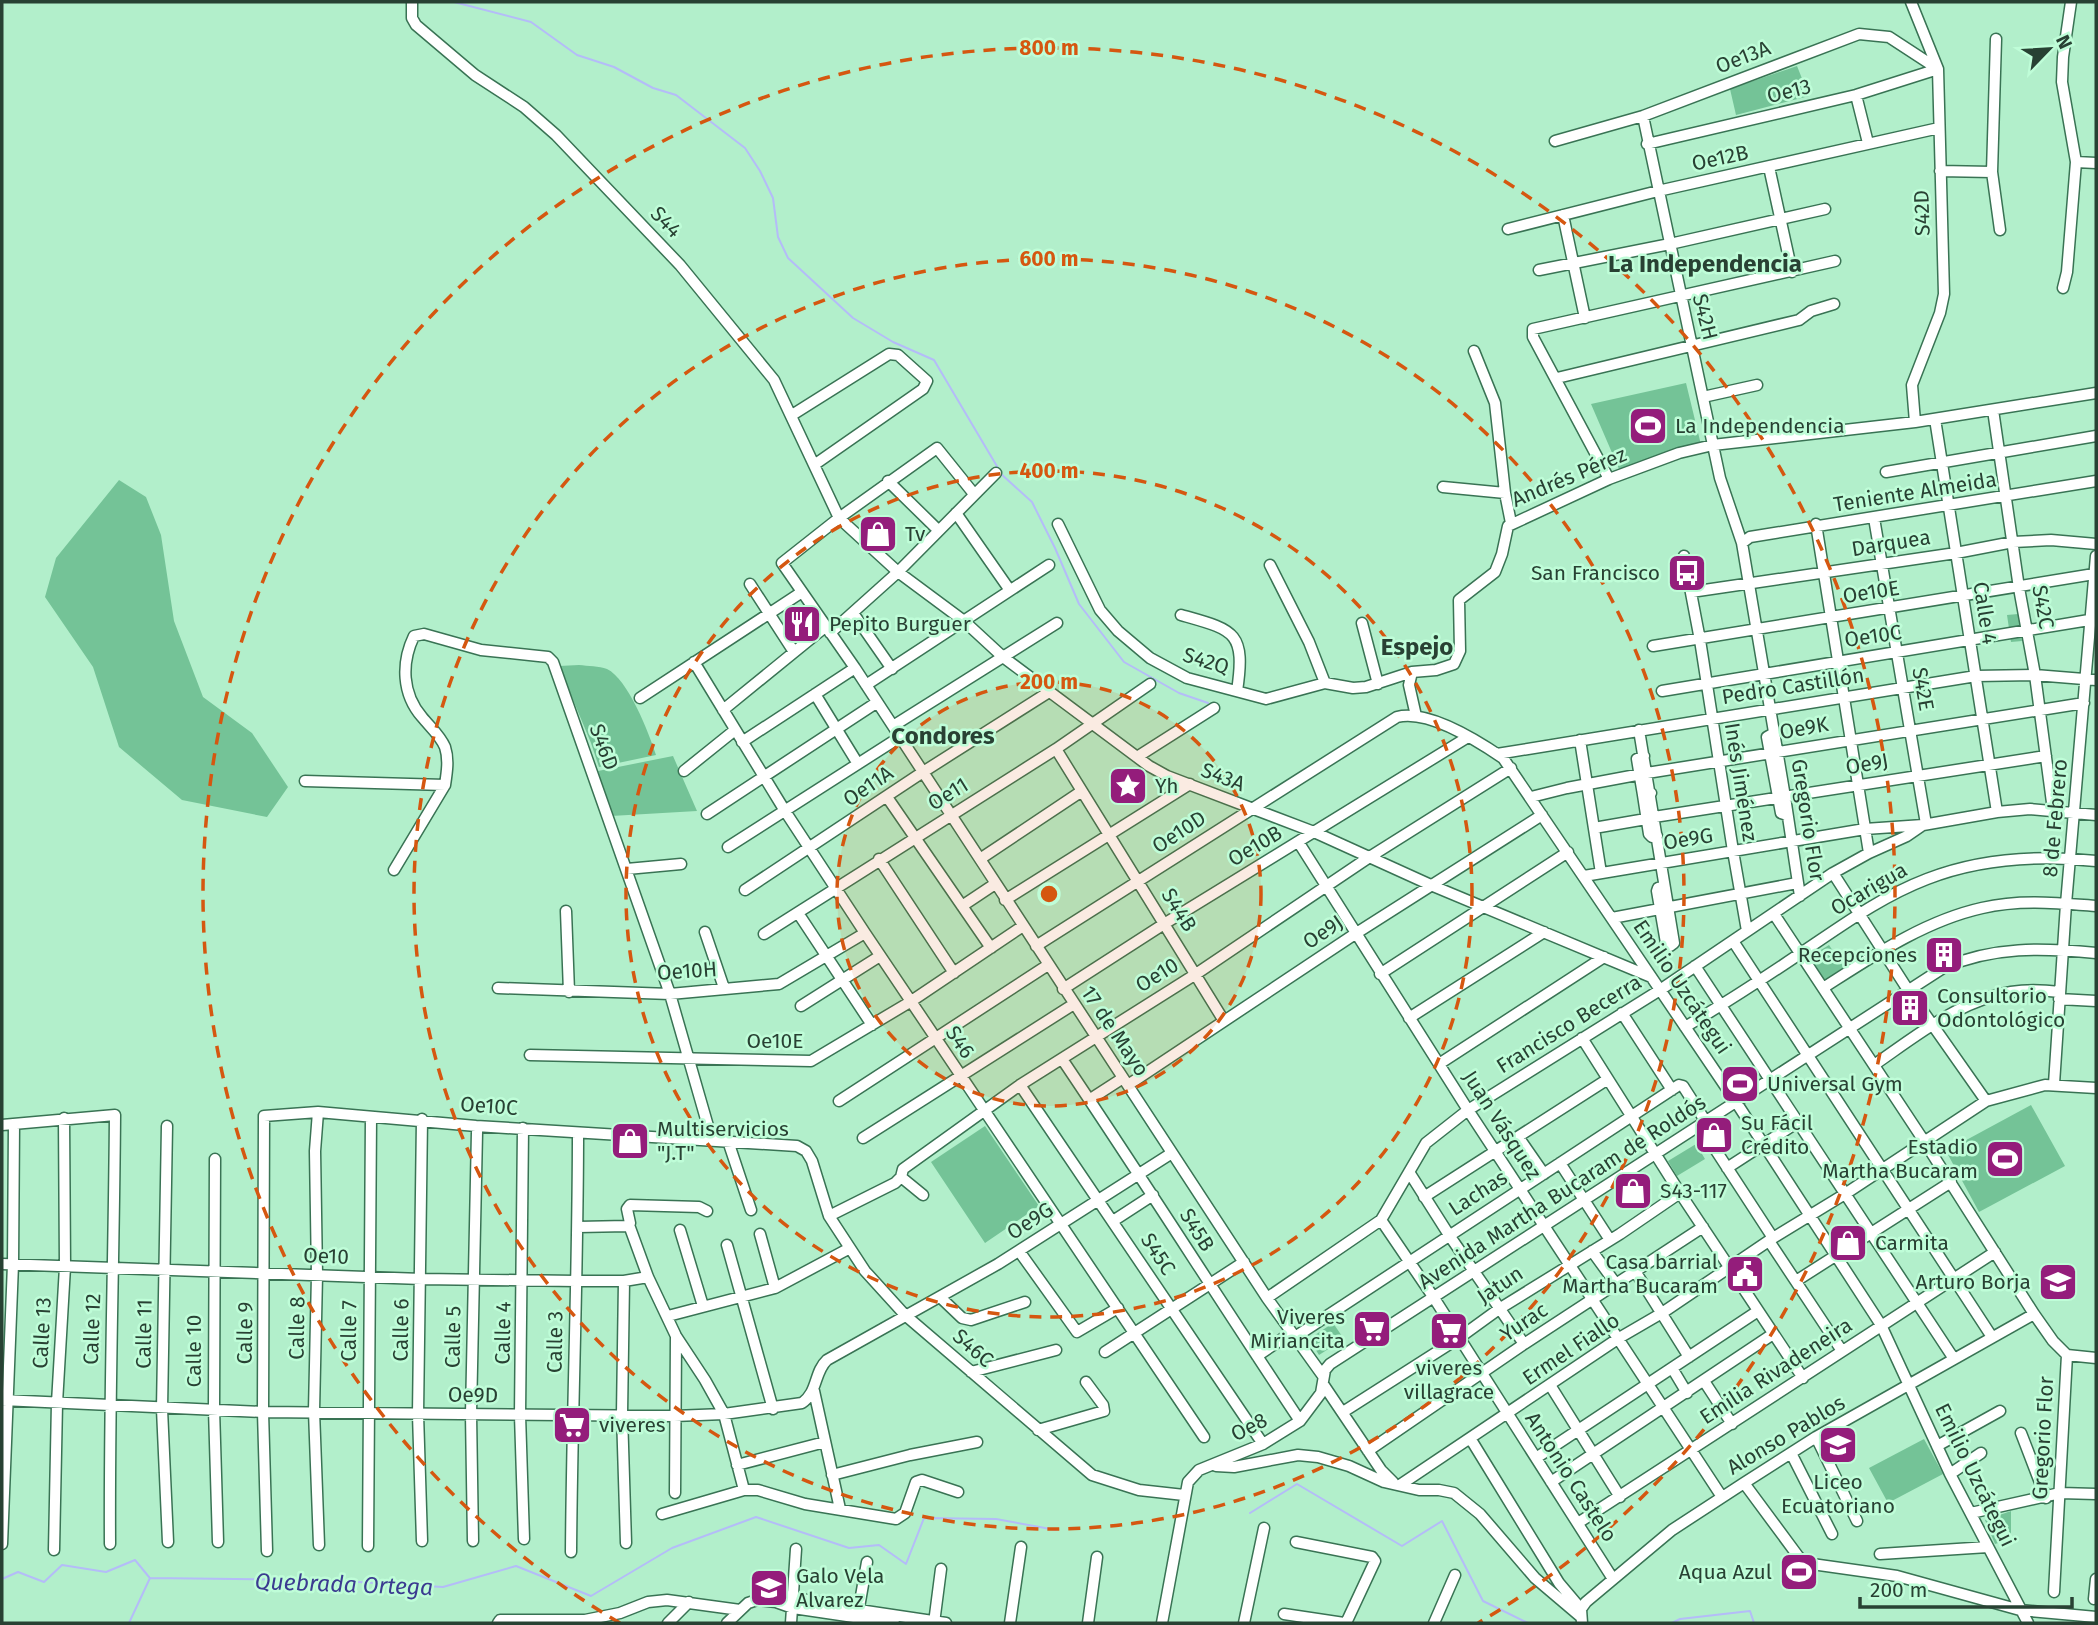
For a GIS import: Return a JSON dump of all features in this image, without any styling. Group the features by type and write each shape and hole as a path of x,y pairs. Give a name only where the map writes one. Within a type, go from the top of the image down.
{"street":[{"name":"S44","path":"412,2 412,18 416,25 475,75 524,107 556,135 680,265 774,380 839,518"},
{"name":"S42D","path":"1911,2 1938,69 1944,293 1940,313 1913,377 1911,393 1916,422"},
{"path":"2063,288 2070,249 2076,162 2062,82 2071,2"},
{"name":"Oe13A","path":"1555,141 1643,116 1858,34 1889,37 1938,69"},
{"path":"1996,39 1992,172 2000,230"},
{"name":"Oe13","path":"1647,144 1856,95 1938,69"},
{"path":"1856,95 1868,143"},
{"name":"S42H","path":"1643,116 1725,498 1742,543"},
{"name":"Oe12B","path":"1508,229 1658,191 1939,128"},
{"path":"2076,162 2096,163"},
{"path":"1769,167 1791,272"},
{"path":"1940,172 1992,172"},
{"path":"1539,270 1825,209"},
{"path":"1563,215 1585,318"},
{"path":"1609,479 1532,331 1835,261"},
{"path":"1557,378 1799,320 1811,311 1834,304"},
{"path":"1474,351 1495,403 1511,523"},
{"path":"792,415 889,354 898,355 926,380 927,385 923,389 814,465"},
{"path":"1703,397 1757,385"},
{"name":"Andrés Pérez","path":"1412,671 1436,670 1454,664 1460,651 1460,600 1495,572 1502,554 1506,529 1511,523 1609,479 1679,453 1713,445 1916,422 2096,393"},
{"name":"S42C","path":"1993,411 2035,675 2053,810"},
{"name":"Calle 4","path":"1935,419 1997,812"},
{"path":"1886,472 2096,436"},
{"path":"839,518 937,448 974,494"},
{"path":"723,710 794,652 853,612 898,572 996,473"},
{"path":"888,481 938,530"},
{"name":"Teniente Almeida","path":"1742,543 1749,537 1816,525 1947,507 2096,481"},
{"path":"1443,487 1505,493"},
{"path":"956,513 1009,589"},
{"name":"S43A","path":"839,518 898,572 964,621 1003,657 1137,757 1167,776 1314,832 1433,886 1651,976"},
{"name":"17 de Mayo","path":"839,518 782,563 855,668 1368,1451 1386,1477 1400,1485"},
{"name":"S42E","path":"1874,518 1925,825"},
{"name":"S42Q","path":"1058,524 1100,610 1118,631 1150,658 1187,678 1266,699 1325,683 1353,688 1378,684 1412,671"},
{"path":"1816,525 1869,853"},
{"name":"Darquea","path":"1691,592 1956,553 2013,542 2051,540 2096,544"},
{"name":"Gregorio Flor","path":"1742,543 1774,733 1774,753 1800,896"},
{"name":"Inés Jiménez","path":"1684,556 1748,931"},
{"name":"8 de Febrero","path":"2054,1084 2066,904 2084,703 2091,680 2089,620 2094,594 2096,556"},
{"path":"866,685 1049,565"},
{"path":"1270,565 1309,642 1325,683"},
{"name":"Oe10E","path":"1653,646 2094,574"},
{"path":"750,584 794,652"},
{"path":"640,698 802,593"},
{"path":"853,612 892,669"},
{"path":"1181,615 1226,629 1235,636 1240,651 1237,691"},
{"name":"Oe10C","path":"1662,691 2089,620"},
{"path":"893,726 1057,623"},
{"path":"1362,623 1378,684"},
{"name":"S46D","path":"394,870 444,785 447,763 439,736 411,702 407,689 406,656 415,636 424,634 481,650 548,657 553,662 670,994 712,1140"},
{"name":"S46","path":"694,662 864,933 1204,1437"},
{"path":"742,742 855,668"},
{"path":"1412,671 1409,685 1416,716"},
{"name":"Pedro Castillón","path":"1497,754 1976,676 2035,675 2091,680"},
{"name":"Oe11","path":"764,934 1056,749 1150,684"},
{"name":"Oe11A","path":"745,890 1049,692"},
{"path":"815,694 858,764"},
{"path":"707,814 876,703"},
{"name":"Oe9K","path":"1531,797 1644,774 2084,703"},
{"path":"1137,757 1214,708"},
{"name":"Oe10D","path":"1036,946 1397,717 1408,714 1416,716"},
{"name":"Emilio Uzcátegui","path":"1416,716 1468,737 1497,754 1511,768 1531,797 1736,1102 1881,1325 1950,1474 2028,1623"},
{"path":"2083,727 2096,729"},
{"path":"684,771 735,730"},
{"path":"1639,730 1650,818 1657,836 1664,886 1663,907"},
{"path":"728,847 900,737"},
{"name":"Oe10B","path":"1063,989 1468,737"},
{"path":"1580,740 1601,873"},
{"name":"S44B","path":"1056,749 1224,1021"},
{"name":"Oe9J","path":"1594,828 2046,755"},
{"name":"Oe10","path":"829,1216 895,1183 901,1177 903,1169 1020,1085 1196,974 1368,858 1511,768"},
{"path":"305,780 444,785"},
{"path":"1005,900 1190,784"},
{"path":"980,859 1082,791"},
{"path":"887,797 991,948"},
{"name":"Francisco Becerra","path":"1267,1298 1381,1220 1432,1137 1468,1110 1660,990 1833,873 1925,825 2030,809 2096,815"},
{"name":"Oe9J","path":"1089,1100 1125,1082 1224,1021 1542,814"},
{"name":"Oe9G","path":"1584,876 1865,829 1925,825"},
{"name":"Juan Vásquez","path":"1299,843 1380,974 1722,1497"},
{"path":"1380,974 1568,852"},
{"name":"Ocarigua","path":"1685,1027 1760,982 1859,914 1907,887 1950,871 2013,858 2096,860"},
{"path":"879,859 954,973"},
{"path":"627,869 681,864"},
{"path":"1833,873 1908,990 1986,1101"},
{"path":"1612,918 1797,883"},
{"path":"962,906 995,884"},
{"path":"1823,988 1883,950 1955,915 1984,907 2027,902 2096,906"},
{"path":"566,911 569,992"},
{"path":"798,913 872,1025"},
{"name":"Gregorio Flor","path":"1774,914 1951,1182 2034,1314 2053,1341 2067,1355 2054,1592"},
{"name":"Oe10E","path":"530,1055 811,1061 910,1002 1023,926"},
{"path":"705,932 724,988"},
{"path":"1409,1018 1544,932"},
{"name":"Oe10H","path":"498,988 670,994 779,984 864,933"},
{"path":"1733,941 1992,1337"},
{"name":"Avenida Martha Bucaram de Roldós","path":"1323,1380 1330,1364 1943,968 1983,954 2030,948 2096,953"},
{"path":"801,1006 880,956"},
{"path":"1439,1065 1604,957"},
{"path":"839,1101 1048,965"},
{"path":"1696,966 1954,1359"},
{"path":"1874,1065 1933,1025 1975,1002 1995,995 2035,990 2096,1001"},
{"path":"863,1138 1074,1004"},
{"path":"1622,1013 1672,1090"},
{"path":"1582,1038 1680,1193 1803,1378"},
{"name":"S45B","path":"1062,1059 1300,1421"},
{"path":"2096,1078 2096,1088"},
{"path":"1424,1197 1608,1079"},
{"name":"Ermel Fiallo","path":"1400,1485 1619,1338 1662,1313 1771,1239 1845,1194 1986,1101 2054,1084 2096,1088"},
{"name":"S45C","path":"1020,1085 1263,1444"},
{"name":"Lachas","path":"1257,1356 1410,1262 1679,1085 1684,1086 1703,1124"},
{"name":"Oe10C","path":"264,1116 318,1112 578,1133 712,1140"},
{"name":"Calle 8","path":"318,1112 315,1152 317,1275 314,1411 319,1545"},
{"name":"Calle 12","path":"64,1118 115,1115 114,1268 109,1405 110,1544"},
{"name":"Calle 9","path":"264,1116 263,1412 267,1551"},
{"name":"Calle 7","path":"368,1546 371,1117"},
{"path":"2,1125 64,1118"},
{"name":"Calle 13","path":"54,1550 57,1403 65,1267 64,1118"},
{"name":"Calle 6","path":"422,1119 422,1279 418,1414 422,1541"},
{"path":"1727,1168 1798,1122"},
{"path":"2,1544 5,1400 13,1264 14,1124"},
{"path":"1703,1124 1796,1281 1842,1351"},
{"name":"Calle 11","path":"167,1126 162,1409 168,1542"},
{"name":"Calle 4","path":"523,1128 520,1415 524,1539"},
{"name":"Calle 5","path":"473,1541 471,1414 477,1132"},
{"name":"Calle 3","path":"571,1552 578,1133"},
{"path":"1519,1138 1544,1174"},
{"path":"712,1140 728,1142 751,1210"},
{"name":"S46C","path":"728,1142 797,1146 806,1151 812,1160 829,1216 865,1271 905,1315 1092,1475 1139,1490 1184,1497"},
{"name":"Oe9G","path":"905,1315 1019,1251 1172,1153"},
{"name":"Calle 10","path":"215,1159 214,1409 218,1542"},
{"path":"1560,1163 1610,1240"},
{"path":"1409,1172 1474,1273 1524,1344"},
{"path":"901,1177 923,1195"},
{"path":"1796,1281 1951,1182"},
{"name":"Jatun","path":"1343,1412 1460,1338 1499,1308 1610,1240 1680,1193"},
{"path":"1113,1222 1153,1195"},
{"path":"707,1212 699,1207 630,1205 627,1209 629,1225 648,1277 676,1336 724,1414 744,1490"},
{"name":"Antonio Castelo","path":"1381,1220 1460,1338 1613,1579"},
{"path":"578,1227 629,1225"},
{"name":"Yurac","path":"1368,1451 1524,1344 1703,1227"},
{"path":"680,1230 703,1306"},
{"path":"760,1234 775,1288"},
{"path":"727,1245 773,1409"},
{"path":"668,1316 775,1288 849,1248"},
{"path":"1019,1251 1077,1332 1118,1308"},
{"path":"1592,1251 1616,1284"},
{"name":"Emilia Rivadeneira","path":"1578,1523 1995,1252"},
{"path":"1105,1352 1244,1262"},
{"name":"Oe10","path":"2,1264 422,1279 624,1281 648,1277"},
{"path":"1635,1272 1689,1357"},
{"path":"624,1281 622,1414 626,1543"},
{"path":"940,1297 962,1318 971,1320 1025,1302"},
{"path":"1536,1458 1758,1311"},
{"name":"Alonso Pablos","path":"1581,1616 1586,1602 1672,1530 1815,1437 2034,1314"},
{"path":"839,1509 814,1391 824,1363 905,1315"},
{"path":"1551,1482 1773,1334"},
{"path":"675,1493 676,1336"},
{"path":"971,1373 1056,1350"},
{"path":"2067,1355 2096,1358"},
{"path":"1672,1368 1687,1393"},
{"name":"Oe8","path":"1184,1497 1192,1476 1199,1470 1263,1444 1300,1421 1316,1402 1323,1380"},
{"path":"1704,1381 1732,1424"},
{"path":"1038,1430 1104,1410 1086,1382"},
{"path":"1550,1385 1620,1497"},
{"name":"Oe9D","path":"5,1400 263,1412 674,1416 773,1409 802,1403 814,1391"},
{"path":"1937,1446 2000,1411"},
{"path":"2021,1433 2046,1498"},
{"path":"1815,1437 1857,1521"},
{"path":"1470,1438 1581,1616"},
{"path":"832,1475 977,1441"},
{"path":"737,1465 825,1442"},
{"path":"1791,1453 1832,1534"},
{"path":"1950,1474 1981,1453"},
{"path":"1211,1466 1234,1466 1298,1455 1318,1457 1349,1466 1384,1482 1419,1490 1446,1490 1463,1499 1480,1514 1535,1578 1581,1616"},
{"path":"662,1514 744,1490 758,1490 805,1504 896,1519 905,1513 916,1482 922,1480 958,1492"},
{"path":"1744,1483 1805,1563 1896,1576 2020,1610 2096,1617"},
{"path":"1972,1513 2060,1493 2096,1494"},
{"path":"1162,1623 1184,1497"},
{"path":"1244,1623 1264,1528"},
{"path":"1284,1614 1345,1623 1375,1565 1372,1557 1296,1542"},
{"path":"1880,1554 1988,1547"},
{"path":"1010,1623 1021,1548"},
{"path":"791,1623 796,1549"},
{"path":"1088,1623 1097,1558"},
{"path":"858,1617 867,1562"},
{"path":"934,1622 941,1569"},
{"path":"1434,1623 1455,1575"},
{"path":"2094,1599 2096,1578"},
{"path":"727,1623 740,1610 757,1600 775,1596 793,1603 894,1623"},
{"path":"498,1623 500,1620 585,1619 620,1613 648,1602 689,1602 740,1610"},
{"path":"668,1623 689,1602"},
{"path":"611,1623 620,1613"},
{"path":"858,1617 946,1623"}],"green space":[{"path":"1797,66 1809,96 1736,115 1730,89"},
{"name":"La Independencia","path":"1686,383 1702,449 1619,469 1591,404"},
{"path":"119,480 146,497 161,535 174,621 203,697 252,733 288,787 267,817 182,800 119,747 93,667 45,597 56,558"},
{"path":"2018,614 2022,641 2011,642 2007,615"},
{"path":"579,665 607,669 623,684 637,708 656,755 599,767 559,666"},
{"path":"673,756 697,811 611,816 598,771"},
{"path":"1829,945 1849,975 1826,989 1806,959"},
{"name":"Estadio Martha Bucaram","path":"2031,1105 2065,1166 1979,1212 1946,1151"},
{"path":"985,1126 1039,1206 985,1243 931,1162"},
{"path":"1696,1144 1705,1159 1677,1176 1668,1161"},
{"path":"1333,1323 1344,1339 1319,1355 1309,1339"},
{"path":"1924,1439 1943,1474 1888,1503 1869,1468"},
{"path":"2011,1511 2011,1539 1995,1544 1985,1520"}],"waterway":[{"path":"454,2 531,22 577,55 614,67 653,88 676,95 745,148 773,198 778,237 788,258 853,318 893,342 934,360 998,468"},
{"path":"1000,473 1032,502 1079,604 1124,662 1179,693 1208,703"},
{"name":"Quebrada Ortega","path":"1250,1513 1297,1484 1402,1546 1442,1521 1483,1601 1528,1623"},
{"name":"Quebrada Ortega","path":"150,1578 325,1580 443,1587 516,1566 591,1596 672,1548 756,1517 849,1548 879,1545 906,1564 924,1518 996,1519 1056,1530"},
{"path":"2,1579 18,1572 44,1582 62,1565 106,1572 135,1560 149,1577"},
{"path":"129,1623 150,1578"},
{"name":"Quebrada Ortega","path":"1672,1623 1680,1619 1750,1611 1754,1623"}],"place":[{"name":"La Independencia","path":"1648,426"},
{"name":"Tv","path":"878,534"},
{"name":"San Francisco","path":"1687,573"},
{"name":"Pepito Burguer","path":"802,624"},
{"name":"Yh","path":"1128,786"},
{"name":"Recepciones","path":"1944,955"},
{"name":"Consultorio Odontológico","path":"1910,1008"},
{"name":"Universal Gym","path":"1740,1084"},
{"name":"Su Fácil Crédito","path":"1714,1135"},
{"name":"Multiservicios \"J.T\"","path":"630,1141"},
{"name":"Estadio Martha Bucaram","path":"2005,1159"},
{"name":"S43-117","path":"1633,1191"},
{"name":"Carmita","path":"1848,1243"},
{"name":"Casa barrial Martha Bucaram","path":"1745,1274"},
{"name":"Arturo Borja","path":"2058,1282"},
{"name":"Viveres Miriancita","path":"1372,1329"},
{"name":"viveres villagrace","path":"1449,1331"},
{"name":"viveres","path":"572,1425"},
{"name":"Liceo Ecuatoriano","path":"1838,1445"},
{"name":"Aqua Azul","path":"1799,1572"},
{"name":"Galo Vela Alvarez","path":"769,1588"}],"district":[{"name":"La Independencia","path":"1705,264"},
{"name":"Espejo","path":"1417,647"},
{"name":"Condores","path":"943,736"}]}
